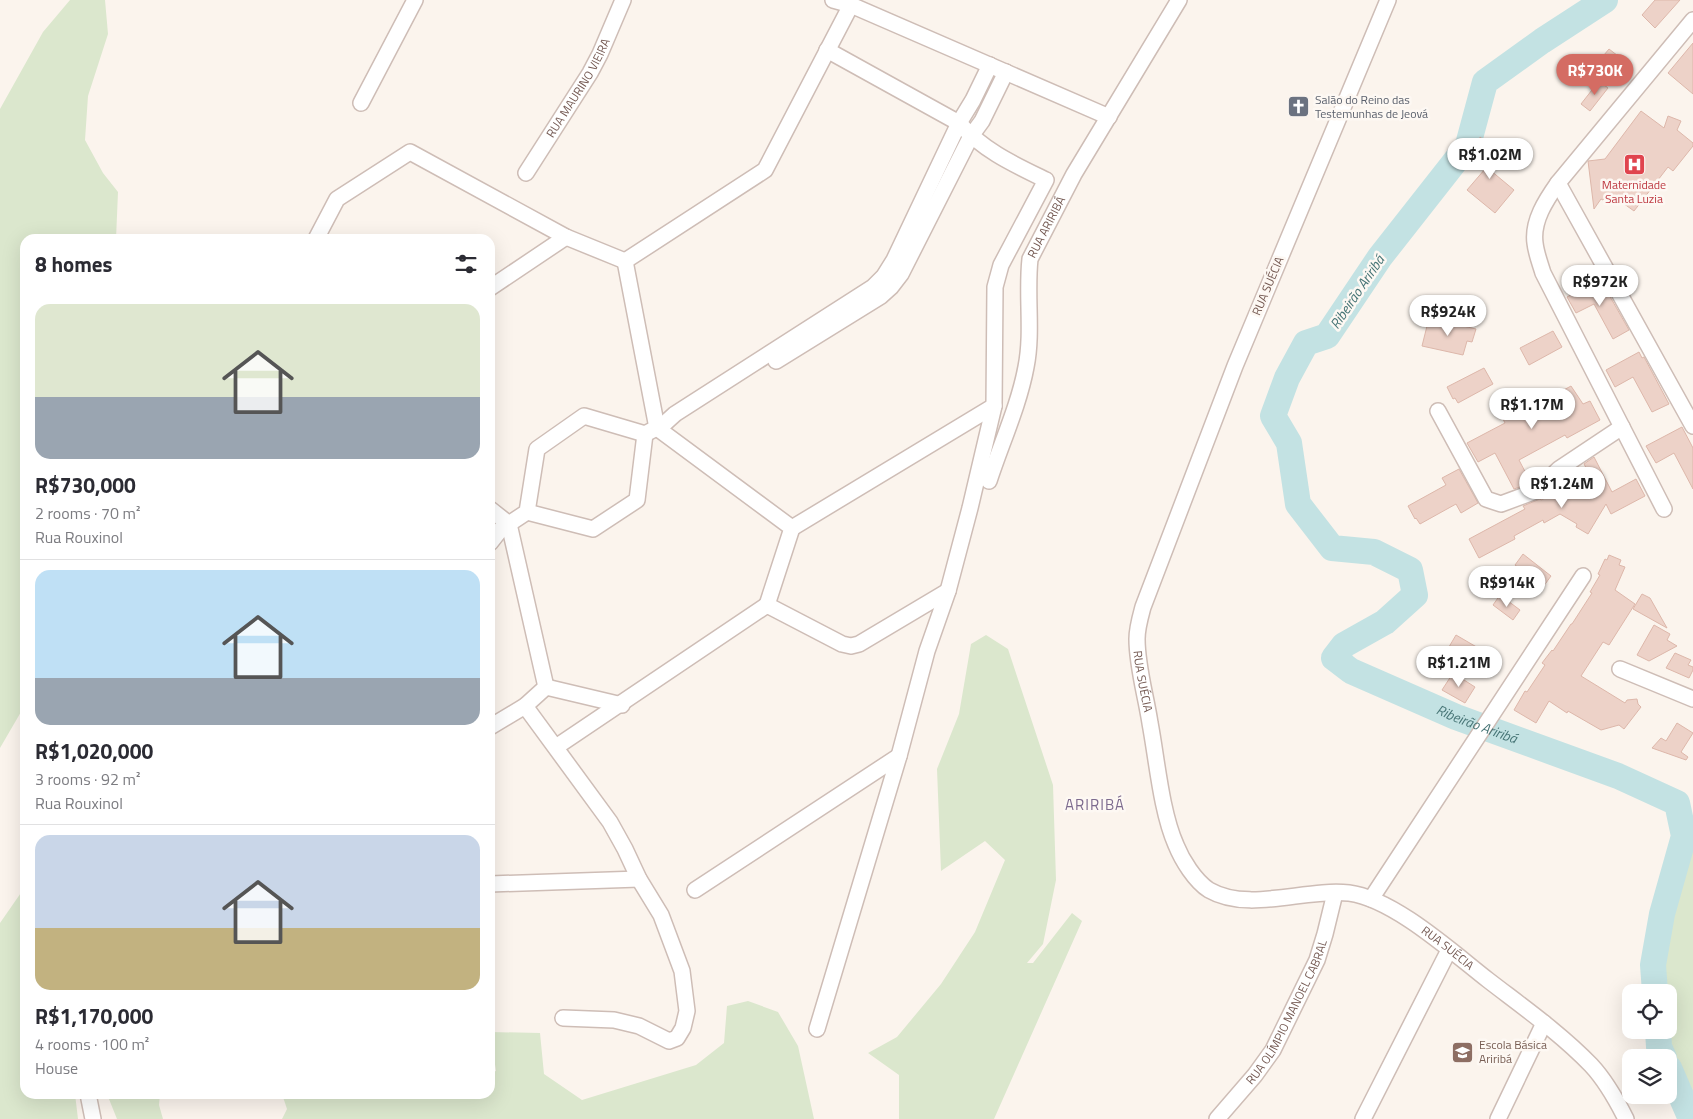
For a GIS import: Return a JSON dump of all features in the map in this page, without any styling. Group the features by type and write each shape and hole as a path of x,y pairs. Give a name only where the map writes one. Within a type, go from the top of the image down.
{"street":[{"path":"362,103 415,0"},
{"name":"RUA MAURINO VIEIRA","path":"526,173 590,73 623,0"},
{"path":"833,0 851,5 1108,117"},
{"name":"RUA ARIRIBÁ","path":"989,481 1018,398 1026,367 1029,346 1028,273 1030,259 1064,192 1179,0"},
{"name":"RUA SUÉCIA","path":"1388,0 1235,366 1143,607 1138,625 1139,655 1167,818 1180,855 1201,884 1210,890 1233,898 1248,900 1348,893 1372,899 1407,918 1544,1023 1591,1065 1616,1098 1626,1119"},
{"path":"624,261 765,170 851,5"},
{"path":"1664,509 1543,273 1534,234 1542,208 1558,183 1693,20"},
{"path":"817,1029 899,756 927,651 948,591 970,508 994,406 995,287 1001,265 1046,180 1001,158 971,136 959,123 828,50"},
{"path":"655,429 675,414 873,287 884,276 894,260 959,123 973,100 990,65"},
{"path":"655,429 679,421 881,296 891,287 900,274 971,136 982,121 1006,72"},
{"path":"982,121 990,145 1001,158"},
{"path":"319,234 337,199 410,152 566,237 624,261"},
{"path":"1558,183 1693,426"},
{"path":"495,285 566,237"},
{"path":"546,687 500,528 527,512 593,529 637,500 655,429 624,261"},
{"path":"556,748 767,605 792,528 994,406"},
{"path":"1438,411 1486,499 1501,504 1536,491 1559,469 1622,427"},
{"path":"527,512 537,448 584,416 655,429 792,528"},
{"path":"1372,899 1583,576"},
{"path":"767,605 842,644 851,646 859,644 948,591"},
{"path":"1620,669 1693,699"},
{"path":"546,687 622,704"},
{"path":"495,724 526,706 546,687"},
{"path":"526,706 610,822 639,879 661,915 682,971 687,1011 683,1028 677,1038 669,1040 639,1026 614,1020 563,1018"},
{"path":"695,890 899,756"},
{"path":"495,884 639,879"},
{"name":"RUA OLÍMPIO MANOEL CABRAL","path":"1217,1119 1255,1075 1273,1050 1317,960 1326,934 1335,893"},
{"path":"1362,1119 1449,950"},
{"path":"1498,1119 1544,1023"},
{"path":"89,1099 93,1119"}],"green space":[{"path":"70,0 105,0 108,34 88,96 85,140 103,173 118,192 116,234 20,234 20,714 0,748 0,109 43,32"},
{"path":"986,635 1008,649 1053,785 1056,880 1043,944 1027,963 1033,963 1072,913 1082,921 994,1119 899,1119 899,1075 868,1053 897,1037 941,984 975,932 1005,860 985,841 941,871 937,769 959,714 971,644"},
{"path":"1693,821 1693,1104 1677,1068 1677,1049 1668,1049 1667,1046 1667,1039 1677,1039 1677,984 1661,984 1659,966 1666,915"},
{"path":"20,894 20,1099 76,1099 78,1119 0,1119 0,923"},
{"path":"748,1001 778,1012 798,1046 814,1119 282,1119 287,1109 284,1099 495,1099 495,1032 540,1033 544,1074 582,1100 696,1065 724,1043 727,1006"},
{"path":"109,1099 160,1099 159,1105 163,1119 117,1119"}],"building":[{"path":"1655,0 1680,0 1655,28 1642,15"},
{"path":"1693,43 1693,94 1668,73"},
{"path":"1609,49 1622,59 1606,79 1593,68"},
{"path":"1599,81 1608,88 1590,111 1581,104"},
{"name":"Maternidade Santa Luzia","path":"1641,111 1664,128 1668,116 1681,121 1677,130 1693,143 1693,146 1673,171 1668,167 1634,211 1609,193 1603,200 1601,199 1594,209 1588,161 1605,159"},
{"path":"1480,137 1502,155 1490,170 1514,190 1495,213 1467,190 1485,169 1479,164 1484,157 1478,152"},
{"path":"1600,279 1629,330 1613,339 1594,304 1576,313 1567,297"},
{"path":"1429,318 1476,329 1472,342 1467,341 1463,355 1422,346"},
{"path":"1553,331 1562,347 1529,365 1520,348"},
{"path":"1639,352 1642,358 1644,357 1669,404 1652,412 1633,377 1615,387 1606,370"},
{"path":"1484,368 1493,384 1458,403 1455,398 1453,399 1447,387"},
{"path":"1571,386 1583,404 1590,401 1600,420 1567,438 1565,435 1519,460 1531,483 1514,489 1495,453 1478,462 1467,443 1505,423 1495,403 1513,393 1523,412"},
{"path":"1682,427 1693,448 1693,489 1674,453 1656,463 1646,446"},
{"path":"1594,457 1612,492 1636,479 1645,496 1611,514 1606,504 1588,534 1576,527 1577,524 1560,514 1544,523 1543,520 1514,536 1515,539 1479,558 1469,539 1525,509 1523,506 1541,500 1590,475 1584,464"},
{"path":"1459,469 1478,503 1461,513 1456,504 1420,524 1408,506 1446,485 1442,478"},
{"path":"1523,554 1551,576 1543,587 1515,565"},
{"path":"1609,555 1621,560 1619,565 1625,567 1615,590 1635,604 1609,645 1603,642 1581,676 1625,703 1627,700 1637,699 1641,707 1624,729 1619,725 1601,730 1568,711 1567,713 1549,701 1536,723 1514,710 1525,691 1527,692 1545,665 1542,663 1553,651 1592,593 1590,592 1600,575 1598,574"},
{"path":"1642,594 1650,598 1667,628 1633,609"},
{"path":"1500,595 1520,610 1513,620 1493,605"},
{"path":"1654,625 1670,634 1667,640 1677,646 1649,661 1637,655"},
{"path":"1456,635 1480,649 1470,666 1446,652"},
{"path":"1675,653 1691,660 1688,665 1693,667 1693,670 1689,678 1666,668"},
{"path":"1453,673 1475,687 1465,703 1442,690"},
{"path":"1677,723 1693,733 1681,752 1688,757 1686,760 1652,748 1661,738 1666,741"}],"waterway":[{"name":"Ribeirão Ariribá","path":"1605,0 1542,41 1485,82 1468,145 1380,257 1327,336 1306,343 1287,378 1273,416 1289,443 1298,504 1332,548 1374,552 1410,570 1415,595 1385,622 1344,645 1334,658 1351,671 1456,717 1618,776 1677,803 1684,836 1662,914 1653,965 1654,984"},
{"name":"Ribeirão Ariribá","path":"1659,1039 1660,1049"},
{"name":"Ribeirão Ariribá","path":"1677,1087 1691,1119"}],"place":[{"name":"Salão do Reino das Testemunhas de Jeová","path":"1299,107"},
{"name":"Maternidade Santa Luzia","path":"1634,164"},
{"name":"Escola Básica Ariribá","path":"1463,1052"}],"district":[{"name":"ARIRIBÁ","path":"1095,805"}]}
